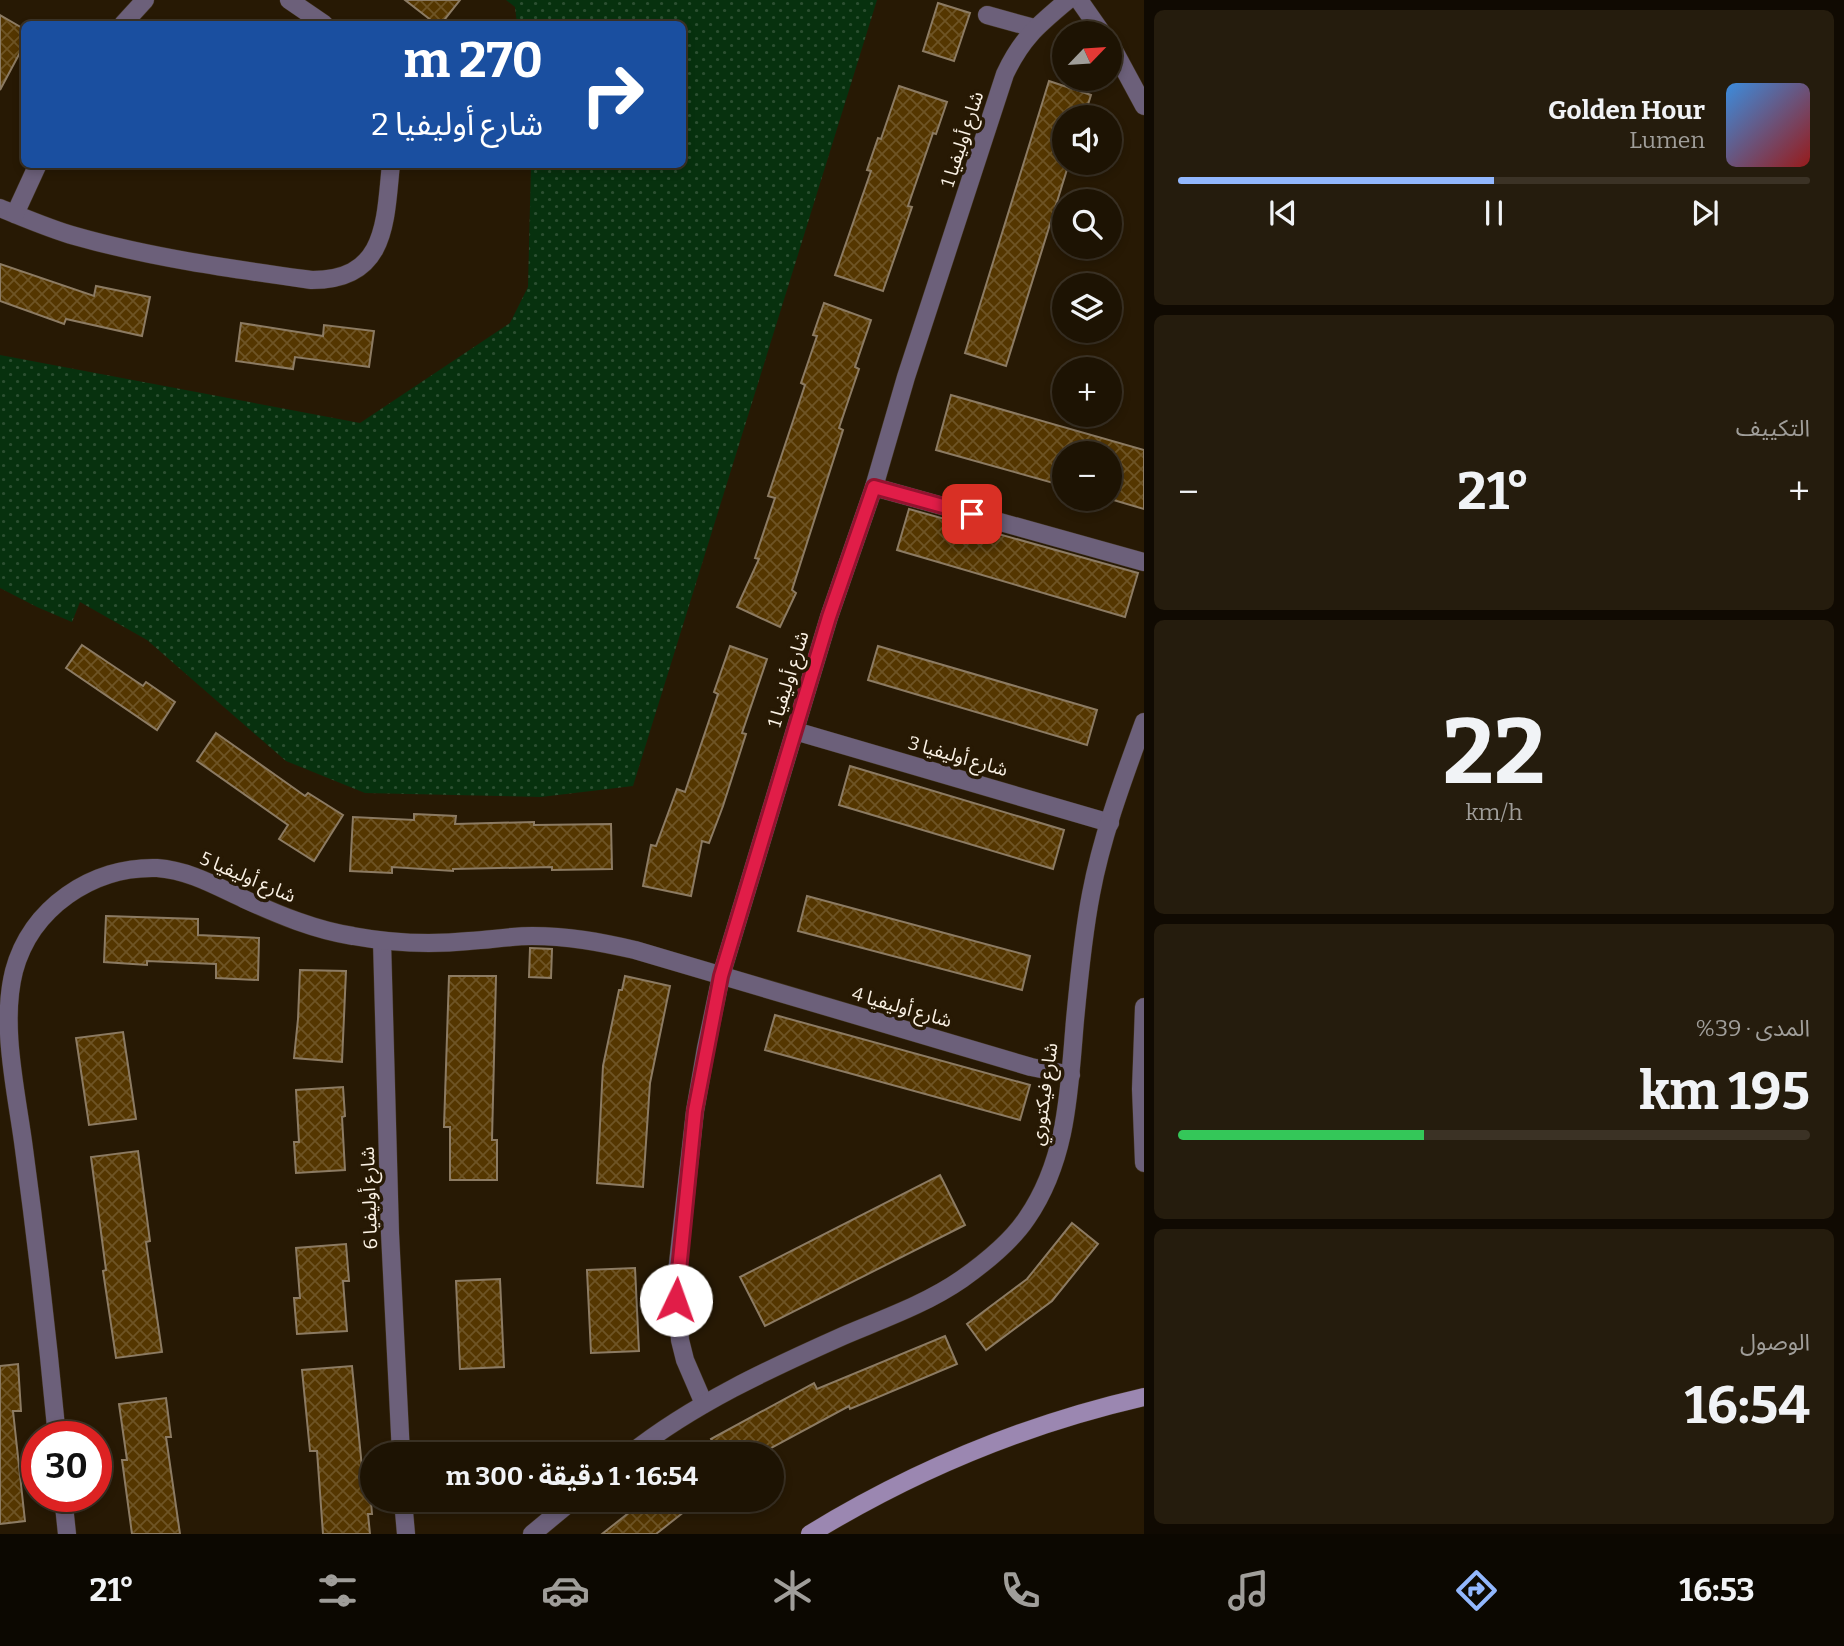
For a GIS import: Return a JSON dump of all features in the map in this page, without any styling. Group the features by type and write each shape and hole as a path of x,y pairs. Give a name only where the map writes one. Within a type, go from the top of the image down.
{"main road":[{"path":"810,1534 921,1474 990,1445 1060,1419 1144,1397"}],"street":[{"path":"126,21 145,0"},
{"path":"289,0 320,21"},
{"name":"شارع أوليفيا 1","path":"704,1404 685,1360 680,1340 676,1281 695,1111 721,976 829,617 874,487 906,377 1005,74 1013,57 1034,28 1068,0"},
{"path":"1079,0 1094,21"},
{"path":"987,15 1034,28"},
{"path":"1122,65 1144,106"},
{"path":"35,168 8,211 100,243 201,264 312,281 343,276 369,258 378,246 384,231 391,168"},
{"path":"874,487 1144,562"},
{"name":"شارع فيكتوري","path":"648,1442 704,1404 804,1353 929,1298 961,1279 997,1251 1027,1218 1047,1181 1060,1148 1071,1075 1083,945 1091,891 1110,822 1144,722"},
{"name":"شارع أوليفيا 3","path":"795,731 1110,822"},
{"name":"شارع أوليفيا 5","path":"55,1421 9,1020 9,995 22,948 35,927 54,905 77,888 103,876 131,869 160,868 188,874 285,917 317,928 382,941 466,942 531,936 575,938 635,950 721,976"},
{"name":"شارع أوليفيا 6","path":"382,941 390,1233 400,1442"},
{"name":"شارع أوليفيا 4","path":"721,976 1031,1067 1071,1075"},
{"path":"1144,1007 1144,1155"},
{"path":"65,1512 67,1534"},
{"path":"404,1512 407,1534"},
{"path":"532,1534 559,1512"}],"green space":[{"path":"506,0 877,0 633,786 541,797 365,793 286,761 147,640 80,602 72,622 0,588 0,355 360,423 510,323 528,287 531,168 686,168 686,21 517,21 515,7"}],"building":[{"path":"405,0 460,0 443,21 432,21"},
{"path":"938,3 970,13 954,61 923,51"},
{"path":"0,15 21,27 21,51 0,90"},
{"path":"1049,81 1052,82 1052,91 1079,91 1091,95 1088,105 1052,105 1052,175 1065,175 1061,189 1052,189 1052,218 1006,366 965,353"},
{"path":"899,86 947,102 936,134 933,133 908,206 912,207 883,291 835,275 871,171 867,170"},
{"path":"0,264 94,296 96,286 150,297 142,336 66,319 64,324 0,301"},
{"path":"824,303 871,320 855,367 859,369 839,428 843,430 792,590 796,593 780,627 737,607 759,559 755,558 775,498 768,496 805,385 801,383 817,336 813,335"},
{"path":"241,323 323,336 324,325 374,331 369,367 295,357 293,369 236,361"},
{"path":"951,395 1052,424 1052,427 1063,427 1112,441 1052,441 1052,483 936,450"},
{"path":"1122,444 1144,450 1144,509 1122,503"},
{"path":"909,509 1138,573 1125,617 897,550"},
{"path":"82,645 143,686 146,682 175,702 157,730 66,668"},
{"path":"730,646 767,659 742,733 746,734 723,806 709,843 702,841 691,896 643,886 651,845 656,846 677,789 685,792 718,694 714,692"},
{"path":"878,646 1097,710 1087,745 868,680"},
{"path":"216,733 305,796 308,793 343,815 314,861 279,839 288,825 197,761"},
{"path":"850,766 1064,830 1053,869 839,805"},
{"path":"414,814 456,816 455,824 611,824 612,869 552,870 552,867 453,871 392,867 392,873 350,871 353,817 414,820"},
{"path":"807,896 1030,956 1022,990 798,931"},
{"path":"106,916 198,919 198,935 259,938 258,980 216,978 216,964 147,961 147,965 104,962"},
{"path":"530,948 552,949 551,978 529,977"},
{"path":"300,970 346,971 342,1062 294,1058"},
{"path":"449,976 496,976 492,1140 497,1140 497,1180 450,1180 450,1127 444,1127"},
{"path":"625,976 670,986 650,1083 643,1187 597,1183 603,1066 619,990 622,990"},
{"path":"775,1015 1030,1085 1020,1120 765,1050"},
{"path":"123,1032 136,1119 89,1125 76,1038"},
{"path":"343,1087 345,1170 296,1173 294,1142 299,1142 296,1090"},
{"path":"138,1151 150,1241 146,1242 162,1352 116,1358 103,1271 106,1270 91,1157"},
{"path":"940,1175 965,1225 765,1326 740,1277"},
{"path":"1072,1223 1098,1244 1052,1301 986,1350 967,1324 1027,1279"},
{"path":"346,1244 349,1281 343,1281 347,1331 297,1334 294,1298 300,1298 296,1248"},
{"path":"635,1268 639,1351 591,1353 587,1270"},
{"path":"500,1279 504,1367 460,1369 456,1281"},
{"path":"945,1336 957,1364 850,1409 849,1406 782,1442 713,1442 711,1439 814,1383 817,1389"},
{"path":"18,1364 21,1411 13,1411 21,1484 21,1512 24,1512 25,1521 0,1524 0,1366"},
{"path":"352,1366 360,1447 360,1512 372,1512 368,1514 370,1534 323,1534 317,1451 310,1451 302,1370"},
{"path":"166,1398 171,1437 166,1437 180,1534 132,1534 122,1460 127,1460 119,1404"},
{"path":"630,1512 684,1512 656,1534 602,1534"}],"route":[{"path":"676,1300 695,1111 721,976 829,617 874,487 972,514"}]}
